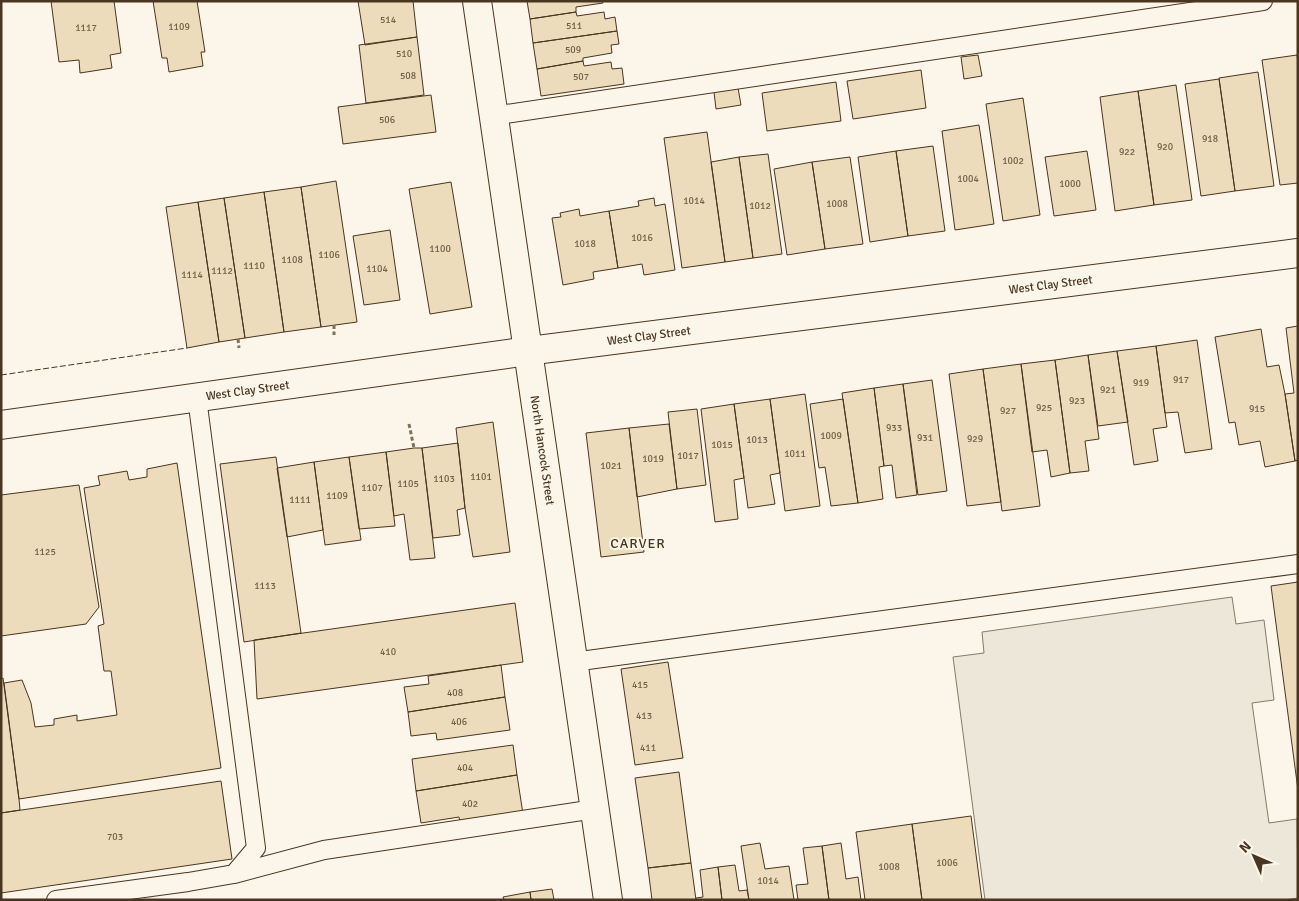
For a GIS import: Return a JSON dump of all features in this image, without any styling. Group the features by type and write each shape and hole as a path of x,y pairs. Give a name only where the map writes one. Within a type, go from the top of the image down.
{"street":[{"name":"North Hancock Street","path":"477,1 608,900"},
{"name":"West Clay Street","path":"1,425 528,352 1298,253"}],"lane":[{"path":"493,116 1263,1"},
{"path":"197,398 256,848 234,874"},
{"path":"573,662 1298,564"},
{"path":"56,900 234,874 324,850 594,809"}],"path":[{"path":"334,325 334,335"},
{"path":"238,339 238,348"},
{"path":"409,424 414,448"}],"shaded area":[{"path":"1232,597 1236,624 1264,620 1274,700 1252,703 1269,823 1297,819 1298,898 1284,900 985,900 953,657 984,653 982,632"}],"building":[{"path":"51,1 114,1 121,53 110,55 112,68 80,73 79,60 59,62"},
{"path":"153,1 197,1 205,52 201,52 203,66 169,72 167,58 162,58"},
{"path":"358,1 413,1 417,37 365,45"},
{"path":"527,1 603,1 603,3 576,7 576,12 530,19"},
{"path":"576,12 577,16 604,12 605,19 615,17 617,31 533,43 530,19"},
{"path":"617,31 619,44 611,45 612,53 583,58 583,61 537,69 533,43"},
{"path":"417,37 424,95 366,103 359,45"},
{"path":"978,55 982,76 964,79 961,57"},
{"path":"1297,55 1298,183 1280,185 1262,60"},
{"path":"583,61 584,66 611,62 612,69 622,68 624,84 541,96 537,69"},
{"path":"921,70 926,108 853,119 847,81"},
{"path":"1258,72 1274,186 1235,191 1219,78"},
{"path":"1219,79 1235,191 1201,196 1185,84"},
{"path":"836,82 841,121 767,131 762,93"},
{"path":"1176,85 1192,200 1154,205 1138,91"},
{"path":"738,88 741,105 716,109 714,92"},
{"path":"1138,91 1154,205 1115,211 1100,97"},
{"path":"431,95 436,132 343,144 338,107"},
{"path":"1023,98 1040,215 1003,221 986,104"},
{"path":"979,125 994,224 955,230 942,131"},
{"path":"707,132 725,262 682,268 664,138"},
{"path":"933,146 945,231 908,236 896,151"},
{"path":"896,151 908,236 870,242 858,157"},
{"path":"1087,151 1096,210 1054,216 1045,157"},
{"path":"768,154 782,254 753,258 739,157"},
{"path":"739,157 753,258 725,262 711,162"},
{"path":"850,157 863,244 825,249 812,162"},
{"path":"812,162 825,249 787,255 774,169"},
{"path":"336,181 357,322 321,327 301,187"},
{"path":"451,182 472,307 430,314 409,189"},
{"path":"301,187 321,327 284,332 264,192"},
{"path":"264,192 284,332 245,338 224,198"},
{"path":"224,198 245,338 219,342 198,202"},
{"path":"654,198 655,206 665,204 675,270 644,275 642,264 618,268 609,211 639,206 638,201"},
{"path":"198,202 219,342 187,348 166,207"},
{"path":"579,209 580,216 609,211 618,268 593,272 594,279 563,285 552,218 561,217 560,213"},
{"path":"390,230 400,300 364,305 353,236"},
{"path":"1298,326 1298,460 1295,461 1285,394 1294,393 1286,328"},
{"path":"1261,329 1267,367 1279,365 1295,461 1265,467 1260,441 1239,445 1235,422 1229,423 1215,337"},
{"path":"1197,340 1212,449 1185,453 1178,412 1165,413 1156,346"},
{"path":"1156,346 1167,427 1153,429 1158,461 1134,465 1117,351"},
{"path":"1117,351 1128,422 1098,426 1088,355"},
{"path":"1088,355 1099,439 1085,441 1089,471 1070,473 1055,360"},
{"path":"1055,360 1070,473 1051,477 1047,450 1032,452 1021,364"},
{"path":"1021,364 1040,506 1002,511 983,369"},
{"path":"983,369 1001,502 967,506 949,374"},
{"path":"932,380 947,491 918,495 903,384"},
{"path":"903,384 917,495 896,498 892,465 884,466 874,388"},
{"path":"874,388 884,466 879,467 883,499 858,503 842,393"},
{"path":"805,394 820,506 785,511 770,399"},
{"path":"770,399 780,473 770,475 775,504 748,508 734,404"},
{"path":"843,399 858,503 831,506 825,467 819,468 810,404"},
{"path":"734,404 744,478 734,480 738,519 715,522 701,409"},
{"path":"697,409 706,485 677,489 668,412"},
{"path":"493,422 510,552 473,557 465,508 456,428"},
{"path":"669,424 677,489 637,497 629,428"},
{"path":"629,428 644,552 601,557 586,433"},
{"path":"458,443 465,508 457,510 460,535 433,538 422,448"},
{"path":"422,448 435,558 410,560 404,514 394,516 386,452"},
{"path":"386,452 395,526 359,529 349,457"},
{"path":"276,457 301,633 244,642 220,464"},
{"path":"349,457 361,540 325,545 314,462"},
{"path":"314,462 323,530 287,537 277,468"},
{"path":"177,463 221,768 19,799 4,683 22,680 31,703 35,727 54,725 54,719 77,715 77,721 117,715 111,671 104,671 98,626 104,624 84,488 100,485 98,476 127,471 129,480 147,477 147,469"},
{"path":"79,485 99,607 86,624 1,636 1,495"},
{"path":"1298,582 1298,790 1271,586"},
{"path":"515,603 523,662 257,699 254,640"},
{"path":"668,662 683,758 635,765 621,669"},
{"path":"501,665 505,697 408,712 404,687 429,684 428,676"},
{"path":"3,678 20,810 1,813 1,679"},
{"path":"505,697 510,730 437,740 436,733 411,736 408,712"},
{"path":"513,745 517,775 416,791 412,759"},
{"path":"679,772 691,863 648,868 635,778"},
{"path":"517,775 523,814 460,823 459,817 421,823 416,791"},
{"path":"221,781 232,859 1,893 1,813"},
{"path":"971,816 982,900 922,900 912,824"},
{"path":"912,824 922,900 865,900 856,832"},
{"path":"760,843 765,869 789,866 794,900 749,900 741,846"},
{"path":"841,843 846,879 858,877 861,900 829,900 822,846"},
{"path":"822,846 829,900 798,900 796,885 808,884 803,848"},
{"path":"691,863 696,900 652,900 648,868"},
{"path":"735,865 739,891 747,890 749,900 722,900 718,867"},
{"path":"718,867 722,900 696,900 696,898 703,897 700,870"},
{"path":"552,889 554,900 531,900 530,892"},
{"path":"530,892 531,900 504,900 503,897"}],"fence":[{"path":"1,375 187,348"}],"district":[{"name":"CARVER","path":"638,543"}]}
